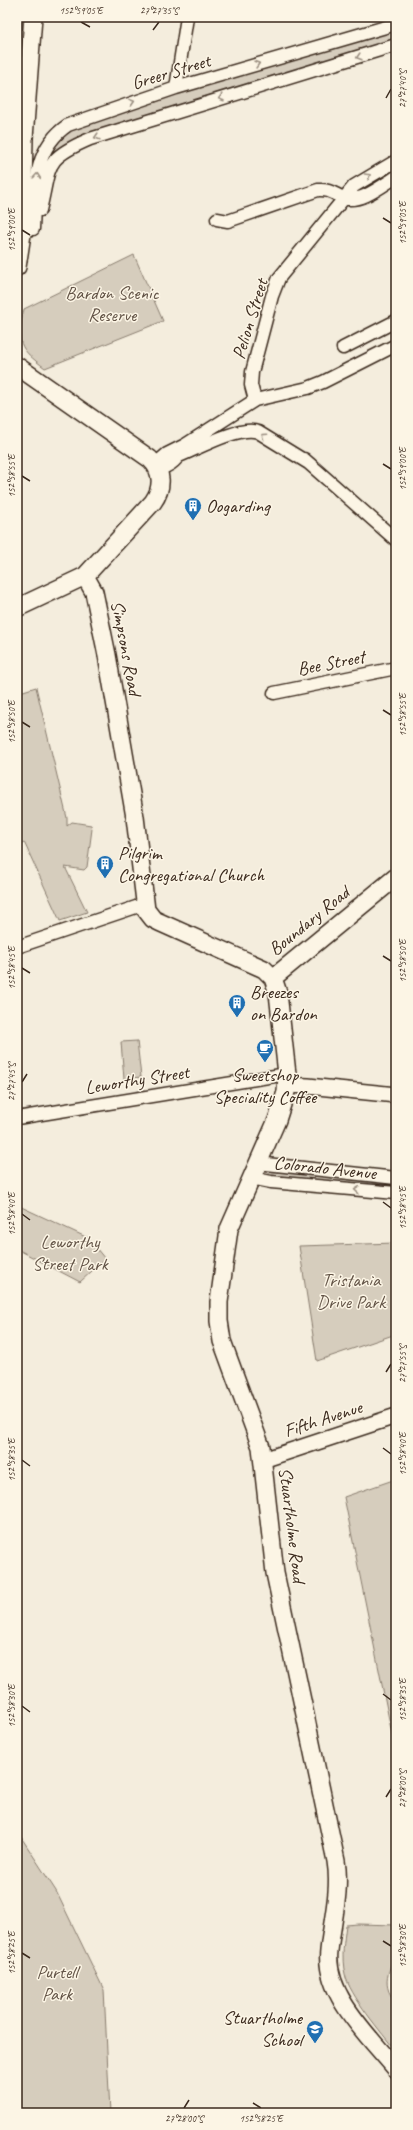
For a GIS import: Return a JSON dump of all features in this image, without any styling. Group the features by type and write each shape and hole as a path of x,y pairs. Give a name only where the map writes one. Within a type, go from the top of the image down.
{"main road":[{"path":"17,267 28,231 24,138 33,17"},
{"path":"17,366 144,455 156,467 160,480 156,497 121,539 85,576 17,608"},
{"name":"Simpsons Road","path":"85,576 94,592 107,655 135,817 145,904"},
{"name":"Boundary Road","path":"145,904 149,914 159,922 259,966 273,978 396,877"},
{"name":"Stuartholme Road","path":"273,978 280,1009 287,1080 281,1110 229,1229 218,1312 222,1341 257,1433 263,1460 275,1573 339,1878 328,1953 329,1970 339,1998 396,2069"}],"street":[{"path":"176,88 187,17"},
{"name":"Greer Street","path":"28,231 38,166 44,152 62,130 82,119 176,88 396,24"},
{"name":"Greer Street","path":"28,231 40,212 49,170 54,159 66,150 97,137 396,46"},
{"name":"Pelion Street","path":"255,400 251,389 252,375 276,286 280,278 358,182 396,161"},
{"path":"217,219 228,221 318,190 328,190 345,198 360,197 396,178"},
{"path":"343,348 396,321"},
{"path":"310,464 258,432 250,430 238,432 179,456 166,467 156,467 160,460 167,454 185,445 255,400 308,388 396,345"},
{"path":"179,456 185,445"},
{"path":"289,446 396,540"},
{"name":"Bee Street","path":"274,692 396,668"},
{"path":"17,947 145,904"},
{"path":"287,1080 308,1086 396,1095"},
{"name":"Leworthy Street","path":"17,1118 287,1080"},
{"name":"Colorado Avenue","path":"254,1171 396,1178"},
{"name":"Colorado Avenue","path":"254,1171 270,1182 396,1193"},
{"name":"Fifth Avenue","path":"263,1460 396,1416"}],"green space":[{"path":"396,28 396,39 89,136 39,178 46,159 54,145 67,133 84,122"},
{"name":"Bardon Scenic Reserve","path":"134,255 163,321 45,368 29,355 21,343 20,337 21,320 24,309"},
{"path":"36,687 67,818 67,826 72,822 91,825 92,829 87,867 84,870 65,867 87,912 60,921 24,842 17,845 17,693"},
{"path":"137,1041 141,1077 124,1079 121,1042"},
{"path":"269,1170 396,1179 396,1192 271,1177 269,1175"},
{"name":"Leworthy Street Park","path":"17,1205 88,1238 105,1259 80,1282 17,1249"},
{"name":"Tristania Drive Park","path":"396,1243 396,1334 317,1361 299,1246"},
{"path":"396,1479 396,1754 344,1497"},
{"name":"Purtell Park","path":"17,1831 56,1891 104,1990 110,2113 17,2113"},
{"path":"346,1925 396,1925 395,1954 387,1981 390,1995 396,2002 396,2051 359,2003 348,1983 345,1974 343,1956"}],"place":[{"name":"Oogarding","path":"193,521"},
{"name":"Pilgrim Congregational Church","path":"105,879"},
{"name":"Breezes on Bardon","path":"237,1018"},
{"name":"Sweetshop Speciality Coffee","path":"265,1063"},
{"name":"Stuartholme School","path":"315,2044"}]}
